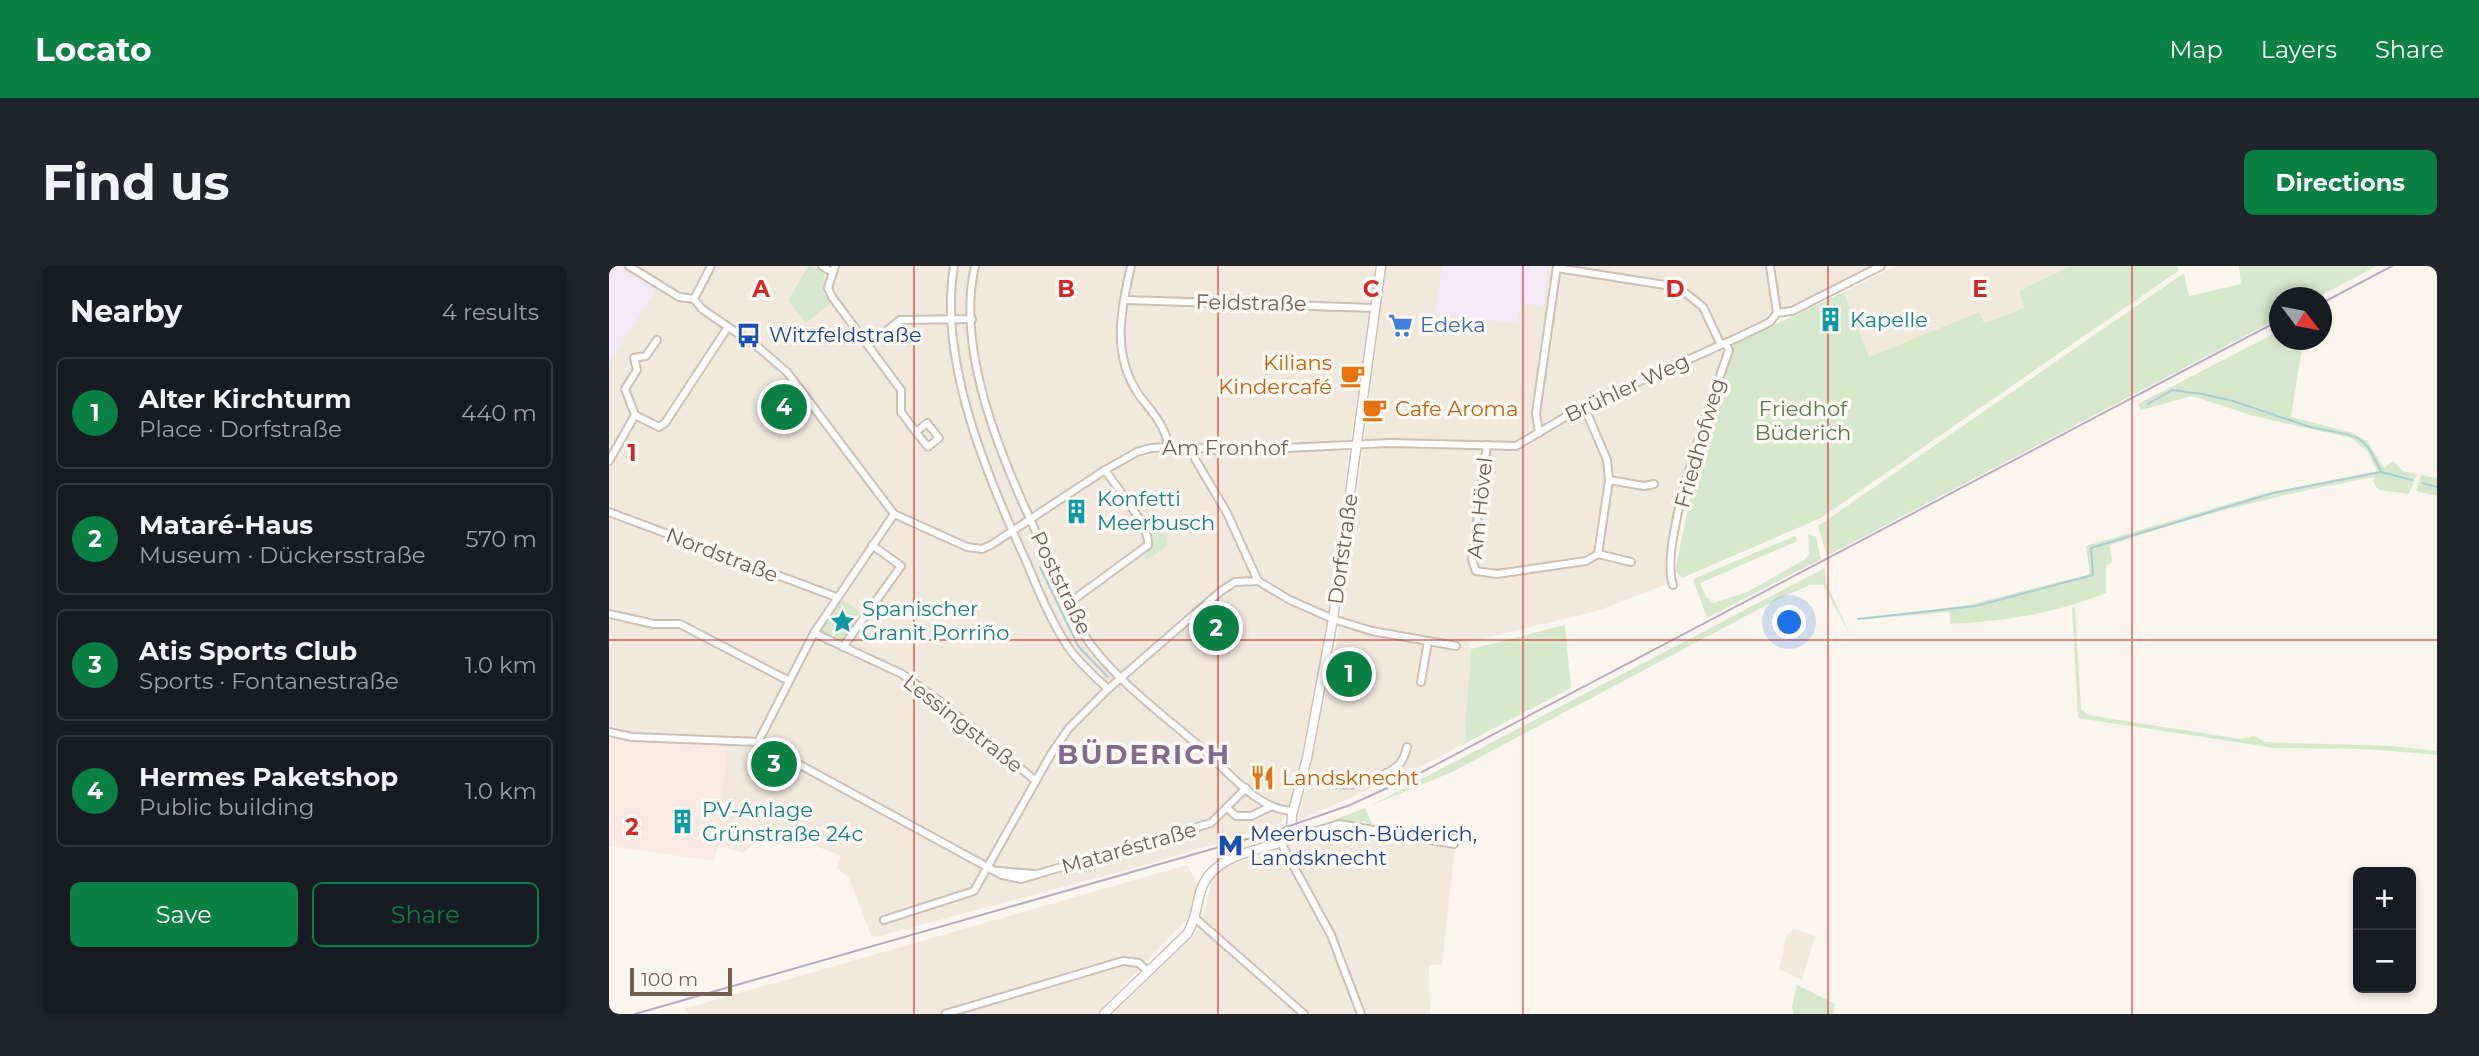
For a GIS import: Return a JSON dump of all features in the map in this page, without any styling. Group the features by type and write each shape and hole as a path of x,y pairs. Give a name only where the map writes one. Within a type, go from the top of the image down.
{"main road":[{"name":"Dorfstraße","path":"1292,832 1293,811 1333,619 1381,266"},
{"path":"1104,1014 1183,939 1195,918 1202,888 1215,868 1229,859 1281,843 1292,832"}],"street":[{"path":"629,266 679,297 694,299 702,309 773,358 800,386 894,514 975,549 991,545 1031,520"},
{"path":"694,299 711,266"},
{"path":"822,266 834,269 828,288 832,297 901,390 901,412 916,432"},
{"name":"Poststraße","path":"954,266 953,320 959,374 975,439 1012,532 1058,631 1089,672 1108,689"},
{"name":"Poststraße","path":"975,266 972,319 978,376 995,435 1031,520 1090,643 1122,677 1246,788 1270,807 1293,811"},
{"path":"1131,266 1119,336 1125,372 1165,431 1168,446"},
{"path":"1770,266 1777,313"},
{"name":"Brühler Weg","path":"1356,446 1390,443 1515,446 1630,382 1723,344 1770,322 1777,313 1792,311 1881,266"},
{"path":"1539,433 1536,413 1557,267 1678,287 1703,307 1723,344"},
{"name":"Feldstraße","path":"1126,300 1375,308"},
{"path":"868,345 899,320 972,319"},
{"path":"657,340 646,356 634,358 637,370 625,389 635,415 659,427 665,424 728,327"},
{"name":"Friedhofweg","path":"1673,585 1670,565 1686,478 1729,350 1723,344"},
{"path":"1584,406 1607,460 1609,480 1598,554 1631,562"},
{"path":"609,460 635,415"},
{"name":"Am Hövel","path":"1487,445 1472,560 1476,572 1487,575 1586,561 1598,554"},
{"name":"Am Fronhof","path":"1031,520 1105,470 1137,452 1168,446 1220,451 1356,446"},
{"path":"1193,447 1195,458 1227,513 1258,581"},
{"path":"1069,603 1148,545 1149,539 1143,526 1105,470"},
{"path":"1609,480 1644,486 1654,484"},
{"name":"Nordstraße","path":"609,512 836,597"},
{"path":"609,732 653,738 758,742 814,633 894,514"},
{"path":"843,647 901,566 872,545"},
{"path":"884,920 974,891 1035,781 1069,729 1108,689 1221,591 1235,582 1258,581 1290,600 1333,619 1372,631 1456,646"},
{"path":"609,614 654,624 680,624 789,681"},
{"name":"Lessingstraße","path":"814,633 902,674 942,703 1035,781"},
{"path":"1421,682 1428,641"},
{"name":"Mataréstraße","path":"758,742 1002,875 1021,879 1211,823 1246,788"},
{"path":"1302,777 1362,785 1399,767 1404,762 1407,747"},
{"path":"1227,808 1236,816 1251,816 1270,807"},
{"path":"1292,832 1300,836 1339,824 1454,844"},
{"path":"1281,843 1331,935 1361,1014"},
{"path":"1195,918 1304,1014"},
{"path":"945,1014 1123,961 1139,963 1148,972"}],"shaded area":[{"path":"609,266 1377,266 1349,453 1323,659 1304,756 1289,813 1280,823 1149,864 872,938 849,878 837,868 841,856 780,832 763,836 743,853 718,845 714,861 727,746 630,742 609,737"},
{"path":"609,266 618,266 656,290 609,363"},
{"path":"1386,266 1874,266 1731,336 1684,477 1665,585 1594,612 1467,642 1471,649 1464,744 1416,769 1299,820 1342,616"},
{"path":"1442,266 1549,266 1544,307 1521,303 1518,324 1435,313"},
{"path":"1895,266 2071,266 2019,291 2024,308 1983,323 1978,312 1869,358 1844,292"},
{"path":"609,737 630,742 728,746 714,861 609,846"},
{"path":"1333,828 1455,848 1442,965 1429,965 1430,1014 1114,1014 1200,929 1214,872"},
{"path":"1187,865 1198,885 1190,916 1096,1014 690,1014 684,1009"},
{"path":"1794,929 1815,936 1802,980 1779,969 1787,935"}],"green space":[{"path":"808,266 824,271 824,292 830,304 806,323 788,301"},
{"name":"Friedhof Büderich","path":"2071,266 2177,266 2178,271 1821,518 1682,578 1675,571 1697,464 1732,345 1844,292 1869,357 1979,312 1984,323 2024,308 2019,291"},
{"path":"2239,266 2377,266 2332,290 2332,287 2269,287 2269,323 1827,556 1818,526 2184,273 2189,296 2241,284"},
{"path":"2269,336 2269,350 2302,350 2291,417 2353,433 2367,441 2384,468 2393,461 2403,471 2417,474 2409,494 2378,490 2373,481 2375,477 2241,506 2110,545 2112,562 2106,566 2106,593 2049,611 2009,619 1950,624 1949,612 1856,620 1969,605 2086,575 2090,573 2086,546 2262,494 2377,471 2367,451 2351,438 2254,416 2192,396 2141,410 2138,404"},
{"path":"2421,475 2437,478 2437,496 2416,491"},
{"path":"1158,521 1167,536 1168,545 1147,560 1144,556 1153,544 1150,528"},
{"path":"1808,534 1816,537 1821,559 1707,618 1693,579 1795,536 1797,541 1793,543 1700,583 1706,597 1714,603 1747,592 1804,560 1809,554"},
{"path":"1825,568 1826,583 1851,637 1823,585 1810,585 1778,599 1452,772 1370,806"},
{"path":"839,598 864,614 843,644 818,632"},
{"path":"2075,607 2081,709 2088,715 2240,739 2254,736 2265,742 2391,746 2437,751 2437,755 2367,749 2275,748 2078,718 2072,608"},
{"path":"1565,625 1571,688 1464,744 1471,649"},
{"path":"1365,808 1373,826 1363,821 1361,824 1334,820"},
{"path":"1797,985 1835,1004 1833,1014 1793,1014"}],"waterway":[{"path":"2148,404 2172,390 2233,401 2310,427 2358,438 2368,447 2381,471"},
{"path":"1858,619 1976,606 2093,575 2091,548 2273,493 2381,472 2412,480"},
{"path":"2422,483 2437,487"},
{"path":"1040,567 1078,646 1108,677"}],"tram line":[{"path":"2332,298 2392,266"},
{"path":"635,1014 1272,832 1350,805 1420,773 2269,326"}],"place":[{"name":"Kapelle","path":"1830,320"},
{"name":"Edeka","path":"1400,325"},
{"name":"Witzfeldstraße","path":"749,335"},
{"name":"Kilians Kindercafé","path":"1352,375"},
{"name":"Hermes Paketshop","path":"784,407"},
{"name":"Cafe Aroma","path":"1375,409"},
{"name":"Konfetti Meerbusch","path":"1077,511"},
{"name":"Spanischer Granit Porriño","path":"842,621"},
{"name":"Mataré-Haus","path":"1216,628"},
{"name":"Alter Kirchturm","path":"1349,674"},
{"name":"Atis Sports Club","path":"774,764"},
{"name":"Landsknecht","path":"1262,778"},
{"name":"PV-Anlage Grünstraße 24c","path":"682,822"},
{"name":"Meerbusch-Büderich, Landsknecht","path":"1230,846"}],"district":[{"name":"BÜDERICH","path":"1144,754"}]}
